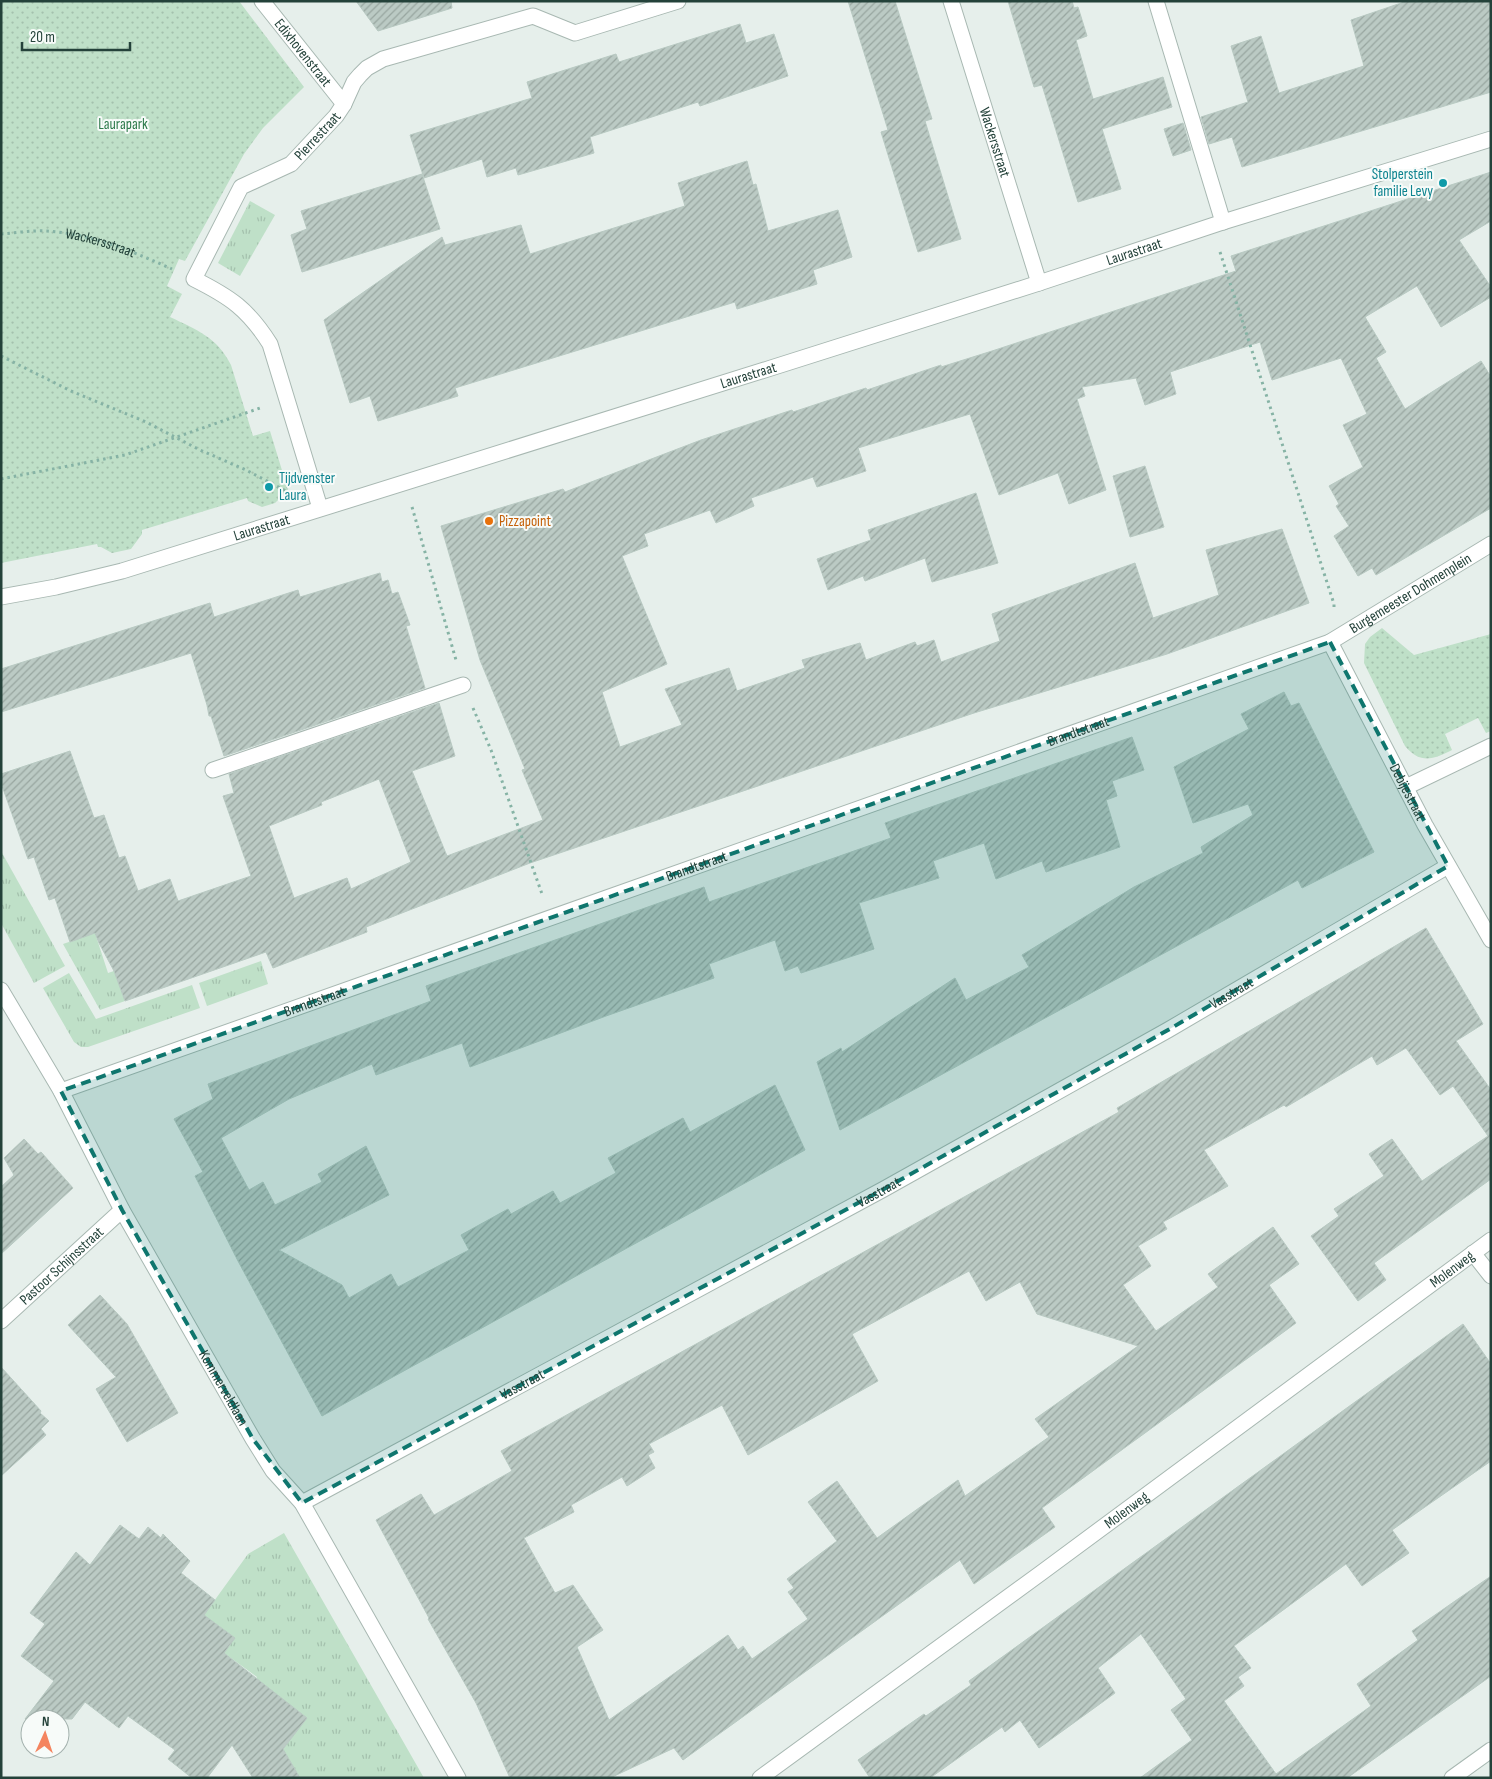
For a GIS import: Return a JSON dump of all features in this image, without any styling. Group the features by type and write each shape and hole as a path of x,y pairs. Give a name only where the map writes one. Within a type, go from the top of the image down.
{"street":[{"name":"Edixhovenstraat","path":"262,1 344,104"},
{"name":"Pierrestraat","path":"194,279 241,187 292,164 327,127 344,104 354,82 367,68 383,59 533,16 575,34 678,1"},
{"name":"Wackersstraat","path":"951,1 1039,283"},
{"path":"1156,1 1223,222"},
{"name":"Laurastraat","path":"1,597 56,587 122,571 1491,139"},
{"path":"194,279 223,294 242,308 258,324 270,344 320,508"},
{"name":"Burgemeester Dohmenplein","path":"1330,642 1491,544"},
{"name":"Debijestraat","path":"1330,642 1425,826 1491,940"},
{"name":"Brandtstraat","path":"61,1091 1330,642"},
{"path":"212,770 463,685"},
{"path":"1406,787 1491,746"},
{"name":"Vasstraat","path":"302,1503 892,1184 1168,1030 1448,866"},
{"name":"Kommerveldlaan","path":"1,990 61,1091 122,1210 253,1439 273,1471 302,1503 458,1778"},
{"name":"Pastoor Schijnsstraat","path":"1,1321 122,1210"},
{"name":"Molenweg","path":"760,1778 1491,1240"},
{"path":"1474,1253 1491,1276"},
{"path":"1452,1778 1491,1750"}],"path":[{"name":"Wackersstraat","path":"1,234 46,231 85,236 142,255 194,279"},
{"path":"1220,252 1334,604 1330,642"},
{"path":"1,356 71,391 146,422 320,508"},
{"path":"1,479 125,455 288,398"}],"highlighted area":[{"path":"1330,642 1448,866 1168,1030 884,1189 302,1503 253,1439 122,1210 61,1091"}],"green space":[{"name":"Laurapark","path":"1,1 239,1 304,87 263,128 244,154 185,261 179,259 167,286 182,294 170,317 213,341 231,365 253,436 270,431 288,490 275,503 262,507 248,501 247,498 142,530 142,534 131,549 112,553 98,547 97,544 1,563"},
{"path":"250,201 275,215 240,276 218,263"},
{"path":"1382,628 1414,655 1491,634 1491,731 1486,733 1478,718 1445,734 1452,750 1428,759 1411,752 1405,746 1364,663 1365,644 1370,637"},
{"path":"1,851 65,966 34,983 1,923"},
{"path":"95,933 108,973 114,971 125,1001 100,1010 63,944"},
{"path":"261,961 268,984 207,1006 199,983"},
{"path":"69,973 96,1019 192,985 200,1008 88,1047 81,1047 74,1042 43,988"},
{"path":"284,1533 424,1778 300,1778 283,1749 307,1718 271,1690 248,1690 257,1677 224,1653 235,1638 204,1615 248,1554"}],"building":[{"path":"356,1 451,1 452,8 378,31"},
{"path":"848,1 895,1 932,119 925,121 961,239 918,252 881,132 888,130"},
{"path":"1008,1 1072,1 1074,8 1078,7 1087,36 1076,40 1093,99 1163,77 1172,107 1102,129 1121,189 1078,202 1042,85 1034,87"},
{"path":"1407,1 1491,1 1491,92 1242,167 1232,137 1209,144 1201,117 1248,102 1231,46 1261,36 1279,93 1364,66 1351,20"},
{"path":"740,24 746,43 774,34 788,76 700,106 698,102 590,137 594,153 518,175 516,168 487,177 482,159 424,178 410,135 532,98 527,82 616,54 619,62"},
{"path":"1183,123 1191,150 1173,156 1164,129"},
{"path":"747,161 753,185 756,184 768,231 838,210 852,257 813,270 817,284 737,309 735,302 455,388 458,396 378,421 370,396 350,403 324,320 442,237 445,245 521,225 530,254 685,206 678,183"},
{"path":"1491,172 1491,221 1459,240 1491,287 1491,297 1441,327 1417,286 1365,317 1386,352 1376,358 1405,409 1481,361 1491,377 1491,508 1376,575 1372,568 1358,576 1334,536 1349,526 1336,506 1339,504 1329,486 1363,467 1343,425 1367,414 1341,358 1272,380 1260,342 1170,372 1176,394 1145,405 1136,378 1082,387 1085,396 1077,399 1106,490 1069,504 1058,473 999,495 970,414 858,448 866,471 817,487 813,477 751,498 754,506 716,523 710,510 644,534 648,546 622,556 667,664 602,692 620,747 682,725 665,689 729,668 737,691 805,668 802,660 860,643 866,660 915,642 917,646 934,640 941,662 1000,641 992,614 1135,563 1153,618 1219,595 1206,550 1282,529 1309,603 1167,654 974,713 530,863 366,927 367,932 273,968 266,952 125,1001 114,971 95,933 70,942 55,898 49,900 34,857 28,859 1,783 1,774 70,751 94,818 104,815 119,858 125,856 138,891 170,879 178,901 251,876 223,796 234,793 229,774 439,703 455,756 412,771 447,856 543,820 522,770 525,769 480,660 441,526 563,489 565,492 701,440 792,410 793,412 941,365 941,367 1236,271 1231,256","holes":["379,779 411,862 351,889 347,878 294,898 269,826 322,805 321,802"]},
{"path":"422,174 440,229 302,272 291,235 307,229 301,211"},
{"path":"1145,466 1164,527 1130,537 1113,476"},
{"path":"976,493 998,563 932,582 925,558 865,581 863,576 828,590 817,559 871,540 868,530"},
{"path":"380,573 382,582 388,580 392,594 398,592 410,625 406,626 425,688 224,756 211,716 209,716 191,653 1,712 1,669 210,603 214,617 298,590 300,597"},
{"path":"1284,692 1291,706 1299,703 1374,852 1302,888 1298,880 840,1130 817,1062 841,1048 842,1052 955,978 966,1000 1029,967 1022,955 1134,887 1203,853 1201,847 1253,815 1248,804 1193,823 1174,767 1249,729 1241,714"},
{"path":"1132,737 1144,770 1112,781 1117,796 1106,800 1120,847 1046,872 1042,861 996,879 984,843 933,861 939,878 859,903 874,949 801,973 798,966 785,971 775,940 709,964 714,978 470,1067 462,1043 376,1075 372,1064 289,1099 221,1138 249,1190 263,1182 275,1205 322,1182 318,1174 366,1146 389,1195 279,1250 342,1285 349,1298 391,1274 398,1287 469,1250 461,1235 508,1209 511,1214 553,1191 560,1203 616,1173 608,1158 683,1118 690,1132 775,1085 805,1150 322,1416 238,1261 195,1176 203,1172 174,1119 213,1099 208,1084 431,1001 426,986 704,887 709,902 891,838 885,823"},
{"path":"1426,928 1483,1024 1456,1041 1491,1090 1491,1179 1374,1263 1386,1280 1358,1301 1311,1236 1339,1216 1334,1209 1384,1176 1369,1154 1392,1139 1422,1181 1488,1136 1453,1086 1440,1095 1406,1048 1377,1065 1372,1056 1286,1107 1284,1105 1204,1150 1228,1186 1163,1222 1167,1229 1138,1246 1151,1266 1123,1285 1156,1331 1218,1287 1208,1274 1273,1227 1299,1264 1269,1285 1296,1323 1042,1508 1055,1527 974,1584 960,1560 683,1760 674,1748 610,1778 510,1778 476,1703 428,1619 376,1520 421,1494 434,1515 512,1471 501,1451 1119,1112 1117,1108","holes":["969,1271 986,1301 1020,1282 1037,1314 1138,1346 1035,1419 1049,1437 965,1496 958,1480 877,1538 837,1481 808,1502 837,1541 787,1579 794,1588 788,1592 808,1619 752,1659 743,1646 738,1650 728,1635 609,1720 577,1647 603,1630 573,1585 555,1593 524,1538 574,1512 571,1505 622,1477 627,1486 655,1468 648,1455 654,1452 649,1444 722,1405 748,1455 878,1381 852,1334"]},
{"path":"24,1139 38,1154 41,1152 73,1188 1,1254 1,1187 14,1175 4,1158"},
{"path":"100,1295 127,1324 178,1413 127,1442 96,1389 116,1377 68,1325"},
{"path":"1463,1324 1491,1364 1491,1461 1392,1530 1409,1553 1362,1586 1346,1564 1234,1646 1251,1668 1238,1677 1244,1686 1224,1701 1276,1774 1371,1706 1357,1684 1418,1640 1412,1631 1491,1576 1491,1676 1347,1778 1140,1778 1192,1740 1171,1710 1186,1699 1141,1634 1098,1668 1115,1693 1039,1748 1020,1720 1005,1732 1002,1727 930,1778 870,1778 858,1760 924,1714 926,1716 971,1685 969,1681"},
{"path":"1,1367 49,1421 41,1429 46,1435 1,1476"},
{"path":"120,1525 139,1539 148,1527 161,1538 163,1534 190,1561 181,1573 215,1600 204,1615 235,1638 224,1653 307,1718 283,1749 300,1778 253,1778 232,1745 207,1778 192,1778 168,1759 175,1750 128,1716 119,1728 85,1702 72,1719 70,1719 70,1709 33,1709 54,1681 21,1656 45,1624 30,1613 76,1552 90,1565"}],"place":[{"name":"Stolperstein familie Levy","path":"1443,183"},
{"name":"Tijdvenster Laura","path":"269,487"},
{"name":"Pizzapoint","path":"489,521"}]}
